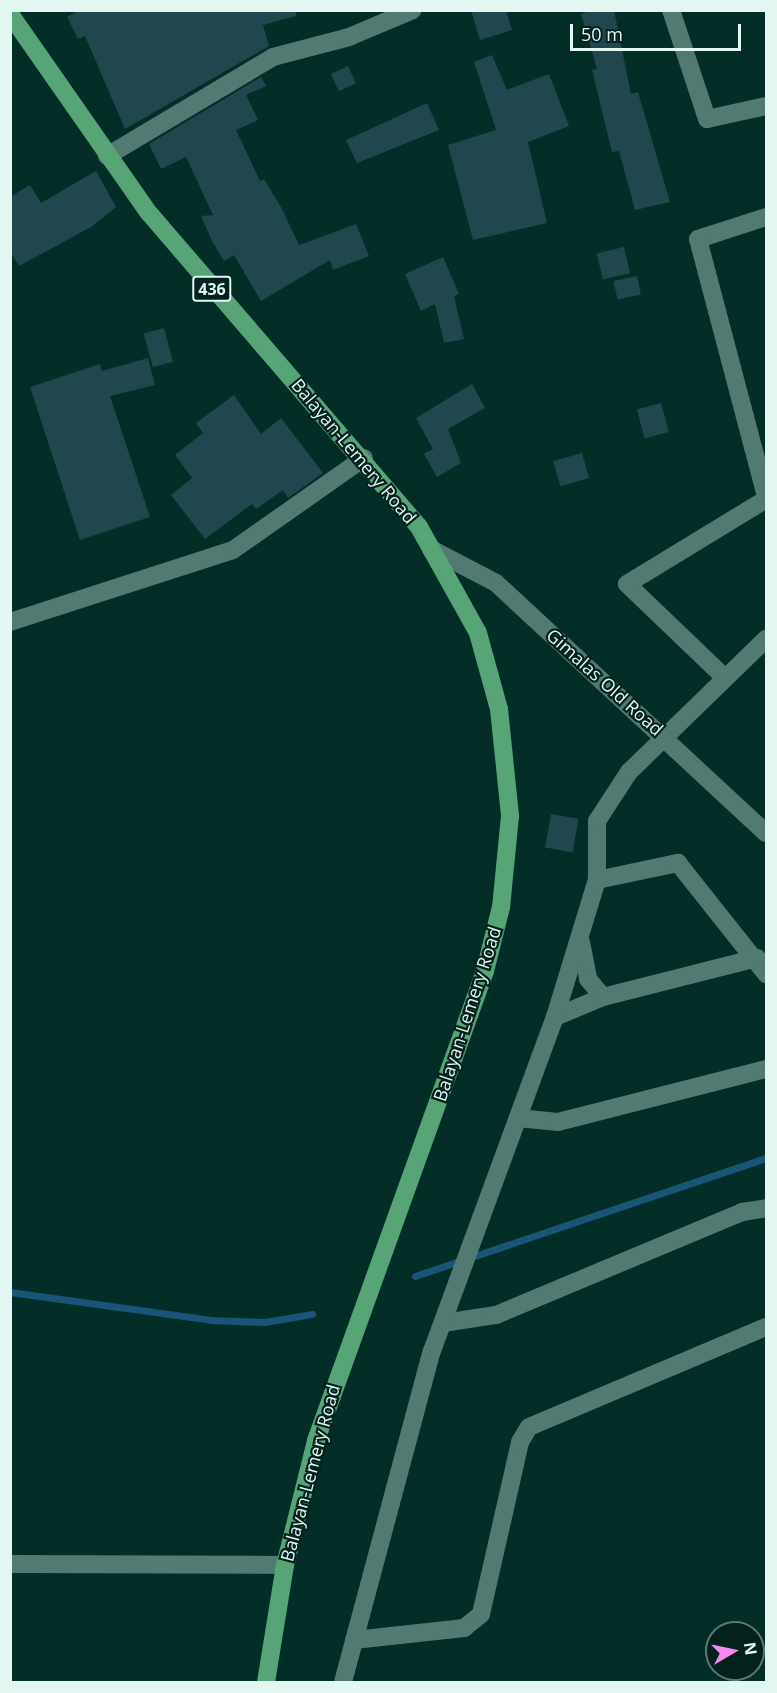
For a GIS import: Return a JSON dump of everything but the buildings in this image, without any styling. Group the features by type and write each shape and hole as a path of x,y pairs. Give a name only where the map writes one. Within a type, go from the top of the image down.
{"main road":[{"name":"Balayan-Lemery Road","path":"10,14 107,156 200,276 364,458 431,549 478,633 499,709 510,816 501,907 459,1047 340,1368 285,1565 266,1683"}],"street":[{"path":"107,156 273,57 349,37 413,10"},
{"path":"671,10 707,119 766,106"},
{"path":"723,676 627,584 766,498 698,239 766,217"},
{"path":"10,622 233,550 364,458"},
{"name":"Gimalas Old Road","path":"431,549 496,583 664,736 766,833"},
{"path":"343,1683 443,1323 555,1017 597,880 597,821 629,772 723,676 766,639"},
{"path":"597,880 678,863 757,958 766,974"},
{"path":"580,935 583,964 603,997"},
{"path":"555,1017 603,997 757,958"},
{"path":"518,1118 558,1122 766,1069"},
{"path":"443,1323 496,1315 742,1212 766,1208"},
{"path":"354,1640 464,1628 481,1614 519,1442 529,1427 766,1327"},
{"path":"10,1564 285,1565"}],"waterway":[{"path":"415,1276 766,1158"},
{"path":"10,1292 211,1320 265,1322 312,1314"}]}
